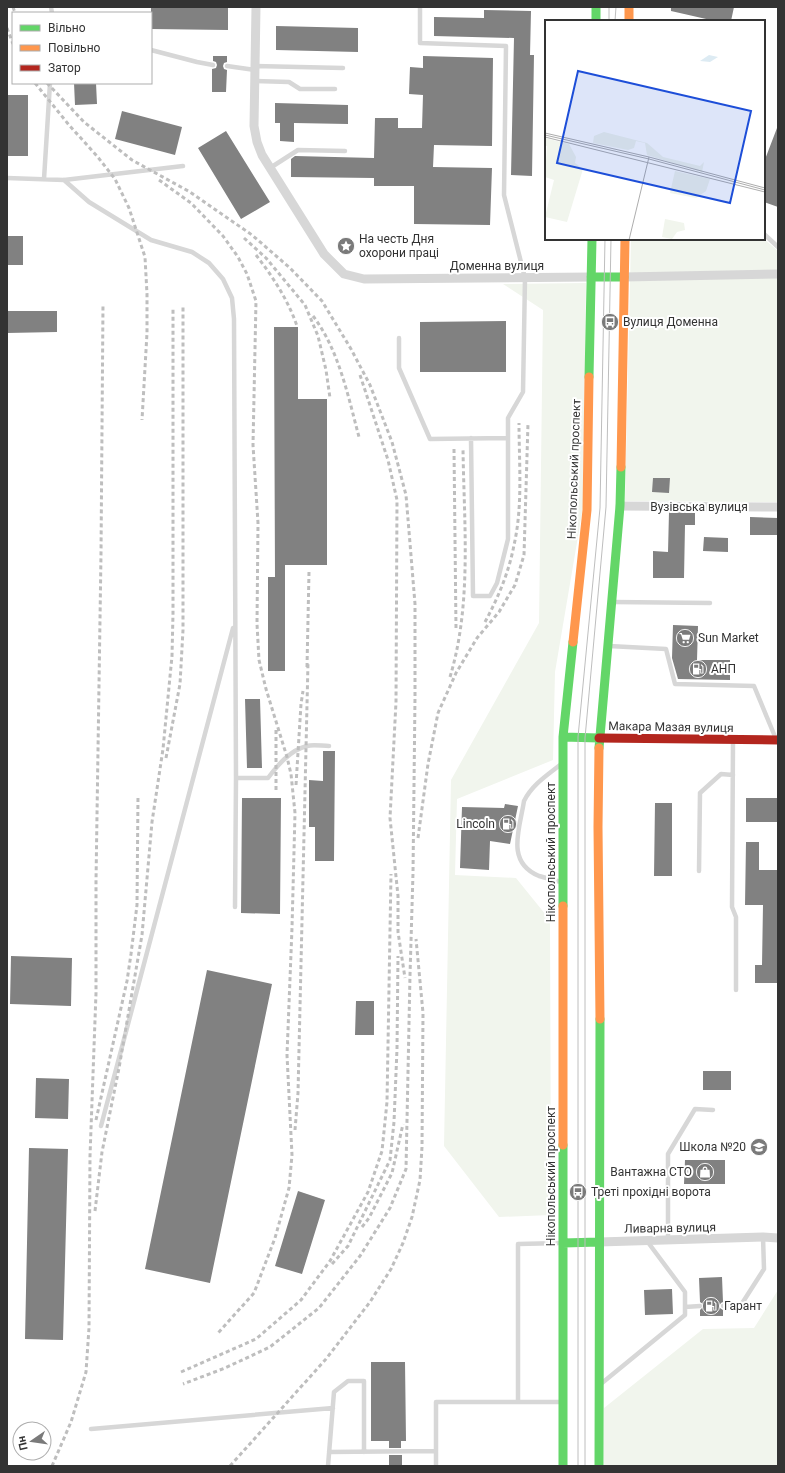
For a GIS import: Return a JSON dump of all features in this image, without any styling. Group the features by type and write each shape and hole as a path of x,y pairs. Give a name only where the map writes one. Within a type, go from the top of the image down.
{"main road":[{"path":"596,7 596,20"},
{"path":"629,7 629,20"},
{"name":"Нікопольський проспект","path":"563,1466 563,737 587,510 592,240"},
{"path":"599,1466 599,738 620,506 624,240"},
{"name":"Доменна вулиця","path":"591,277 624,277"},
{"name":"Макара Мазая вулиця","path":"563,737 777,740"},
{"name":"Ливарна вулиця","path":"563,1243 599,1242"}],"street":[{"name":"Доменна вулиця","path":"256,7 255,135 262,155 324,254 344,274 364,279 591,277"},
{"name":"Доменна вулиця","path":"624,277 778,274"},
{"name":"Вузівська вулиця","path":"620,506 778,507"},
{"name":"Ливарна вулиця","path":"599,1242 763,1237 778,1238"}],"lane":[{"path":"420,7 420,43 506,46 504,195 525,278 524,392 508,418 508,539 497,583 490,596 473,596 471,438"},
{"path":"152,50 197,62 212,64"},
{"path":"227,66 255,68 343,68"},
{"path":"255,81 289,82 300,88 335,89"},
{"path":"44,179 50,84"},
{"path":"270,168 298,150 346,151"},
{"path":"7,178 64,180 183,166"},
{"path":"64,180 89,202 151,240 192,252 209,263 223,279 232,298 234,319 236,621 235,906"},
{"path":"765,235 778,247"},
{"path":"399,338 399,368 430,438 508,438"},
{"path":"611,602 710,603"},
{"path":"101,1126 236,621"},
{"path":"607,646 666,649 674,684 754,686 777,740"},
{"path":"733,740 732,907 736,917 736,990"},
{"path":"236,778 268,778 275,768 287,757 298,750 307,746 329,746"},
{"path":"562,882 539,876 533,872 522,861 516,846 524,801 527,795 534,786 563,763"},
{"path":"699,871 700,792 721,774 733,774"},
{"path":"668,1240 668,1154 694,1109 713,1110"},
{"path":"723,1306 741,1305 764,1269 763,1237"},
{"path":"599,1386 685,1315 685,1292 646,1240"},
{"path":"518,1402 518,1244 563,1243"},
{"path":"685,1307 700,1306"},
{"path":"328,1466 334,1392 348,1381 364,1381 364,1452"},
{"path":"436,1466 436,1402 563,1402"},
{"path":"91,1429 332,1408"},
{"path":"329,1452 436,1452"}],"shaded area":[{"path":"631,240 765,240 778,251 778,502 625,501"},
{"path":"586,283 583,507 555,672 553,760 457,799 455,875 516,878 550,920 551,1215 499,1217 444,1146 451,780 539,623 543,310 503,284"},
{"path":"778,1290 778,1466 604,1466 604,1408 703,1329 754,1328"}],"building":[{"path":"151,7 228,7 228,30 152,29"},
{"path":"671,7 734,7 731,20 711,20 671,11"},
{"path":"484,10 531,11 530,55 534,55 532,176 511,175 514,38 434,36 434,17 484,18"},
{"path":"276,26 358,28 358,52 276,50"},
{"path":"213,56 227,56 227,62 224,63 223,66 224,69 227,70 226,92 212,92 212,69 216,68 217,65 216,62 213,61"},
{"path":"423,56 493,58 492,146 434,145 433,167 492,168 490,225 414,224 414,186 374,186 374,178 291,177 291,159 295,156 374,158 375,118 398,118 398,128 422,128 423,95 409,94 410,67 423,68"},
{"path":"74,84 96,84 97,104 75,105"},
{"path":"7,95 28,95 28,156 7,156"},
{"path":"275,103 348,105 348,124 294,123 294,142 280,141 280,123 275,123"},
{"path":"122,111 182,127 175,155 115,139"},
{"path":"778,128 778,207 765,202 765,159"},
{"path":"226,131 270,202 241,219 198,148"},
{"path":"7,236 23,236 23,265 7,265"},
{"path":"7,311 57,311 57,332 7,333"},
{"path":"506,321 506,372 420,372 420,322"},
{"path":"274,327 298,327 298,399 327,399 327,565 285,565 285,671 268,671 268,577 275,577"},
{"path":"653,478 670,478 669,493 652,492"},
{"path":"669,512 695,513 695,525 685,525 684,578 653,578 653,551 668,552"},
{"path":"750,517 778,518 778,535 750,535"},
{"path":"704,537 728,538 728,552 703,551"},
{"path":"673,625 698,626 697,660 730,660 730,680 678,679 672,658"},
{"path":"245,699 260,699 262,768 247,768"},
{"path":"323,751 335,751 334,861 315,861 315,827 309,827 309,780 323,781"},
{"path":"242,798 281,798 280,914 241,913"},
{"path":"746,798 778,798 778,822 746,822"},
{"path":"655,803 672,803 672,876 654,876"},
{"path":"505,804 518,806 510,844 490,841 489,870 460,868 462,807 504,808"},
{"path":"746,842 759,842 759,870 778,870 778,983 755,983 755,965 762,965 763,905 745,905"},
{"path":"11,956 72,958 71,1006 10,1004"},
{"path":"207,970 272,984 210,1283 145,1269"},
{"path":"356,1001 374,1001 374,1035 355,1035"},
{"path":"703,1071 731,1071 731,1090 703,1090"},
{"path":"36,1078 69,1079 68,1119 35,1118"},
{"path":"29,1148 68,1149 63,1340 25,1339"},
{"path":"685,1160 725,1160 725,1184 684,1184"},
{"path":"298,1191 325,1200 302,1274 275,1266"},
{"path":"722,1277 723,1302 719,1306 723,1310 723,1316 700,1316 700,1310 704,1306 700,1302 699,1278"},
{"path":"672,1289 673,1314 645,1315 644,1290"},
{"path":"371,1362 405,1362 406,1441 401,1441 401,1448 389,1448 389,1441 371,1441"},
{"path":"389,1455 402,1455 402,1466 389,1466"}],"tram line":[{"path":"609,7 609,20"},
{"path":"615,20 616,7"},
{"path":"578,1466 578,737 600,508 605,240"},
{"path":"585,1466 585,738 606,507 611,240"}],"railway":[{"path":"13,7 15,12"},
{"path":"7,28 12,41"},
{"path":"36,84 115,179 129,208 145,257 147,333 142,420"},
{"path":"48,84 84,122 132,160 190,192 252,235 290,268 322,301 351,349 370,385 392,442 406,495 415,604 413,873 406,1169 390,1208 360,1256 319,1308 270,1347 225,1368 183,1384"},
{"path":"159,180 191,203 223,236 238,257 247,274 256,301 253,445 258,523 257,624 259,660 266,689 287,757 291,774 295,813 287,1055 292,1155 289,1188 275,1238 254,1293 218,1333"},
{"path":"244,238 266,258 305,305 318,336 326,370 330,398"},
{"path":"256,255 280,289 297,326"},
{"path":"52,1466 71,1422 86,1372 89,1328 90,1156 96,993 103,304"},
{"path":"95,1211 102,1152 119,1068 142,935 152,822 163,749 172,656 173,307"},
{"path":"166,758 180,684 183,630 183,307"},
{"path":"313,316 330,343 336,358 342,374 359,437"},
{"path":"360,375 388,460 397,500 396,702 390,818 398,896 398,932 405,978"},
{"path":"485,622 499,594 506,575 517,530 520,500 519,423"},
{"path":"418,838 428,764 438,713 456,673 477,638 499,612 515,585 524,555 528,423"},
{"path":"454,449 456,628"},
{"path":"450,677 457,649 464,593 465,535 463,449"},
{"path":"307,667 309,572"},
{"path":"295,1130 298,1093 308,662"},
{"path":"296,785 303,691"},
{"path":"276,730 276,790"},
{"path":"96,1120 127,981 131,954 137,905 138,796"},
{"path":"181,1372 256,1339 301,1300 330,1261 368,1192 382,1151 387,1102 391,874"},
{"path":"230,1466 326,1359 370,1302 391,1269 403,1243 412,1217 420,1180 422,1147 423,1013 416,939"},
{"path":"332,1264 348,1246 390,1160 394,1122 397,1049 398,956"},
{"path":"362,1227 369,1218 392,1173 403,1124"}],"traffic: fast":[{"path":"596,7 596,20"},
{"path":"589,377 592,240"},
{"path":"591,277 624,277"},
{"path":"599,748 620,506 621,467"},
{"path":"563,906 563,737 573,642"},
{"path":"563,737 599,738"},
{"path":"599,1466 600,1019"},
{"path":"563,1145 563,1466"},
{"path":"563,1243 599,1242"}],"traffic: slow":[{"path":"629,7 629,20"},
{"path":"621,467 625,240"},
{"path":"573,642 587,510 589,377"},
{"path":"599,748 598,827 600,1019"},
{"path":"563,906 563,1145"}],"traffic: jam":[{"path":"599,738 778,740"}],"place":[{"name":"На честь Дня охорони праці","path":"346,246"},
{"name":"Вулиця Доменна","path":"610,322"},
{"name":"Sun Market","path":"685,638"},
{"name":"АНП","path":"698,669"},
{"name":"Lincoln","path":"508,824"},
{"name":"Школа №20","path":"759,1147"},
{"name":"Вантажна СТО","path":"705,1172"},
{"name":"Треті прохідні ворота","path":"578,1192"},
{"name":"Гарант","path":"711,1306"}]}
